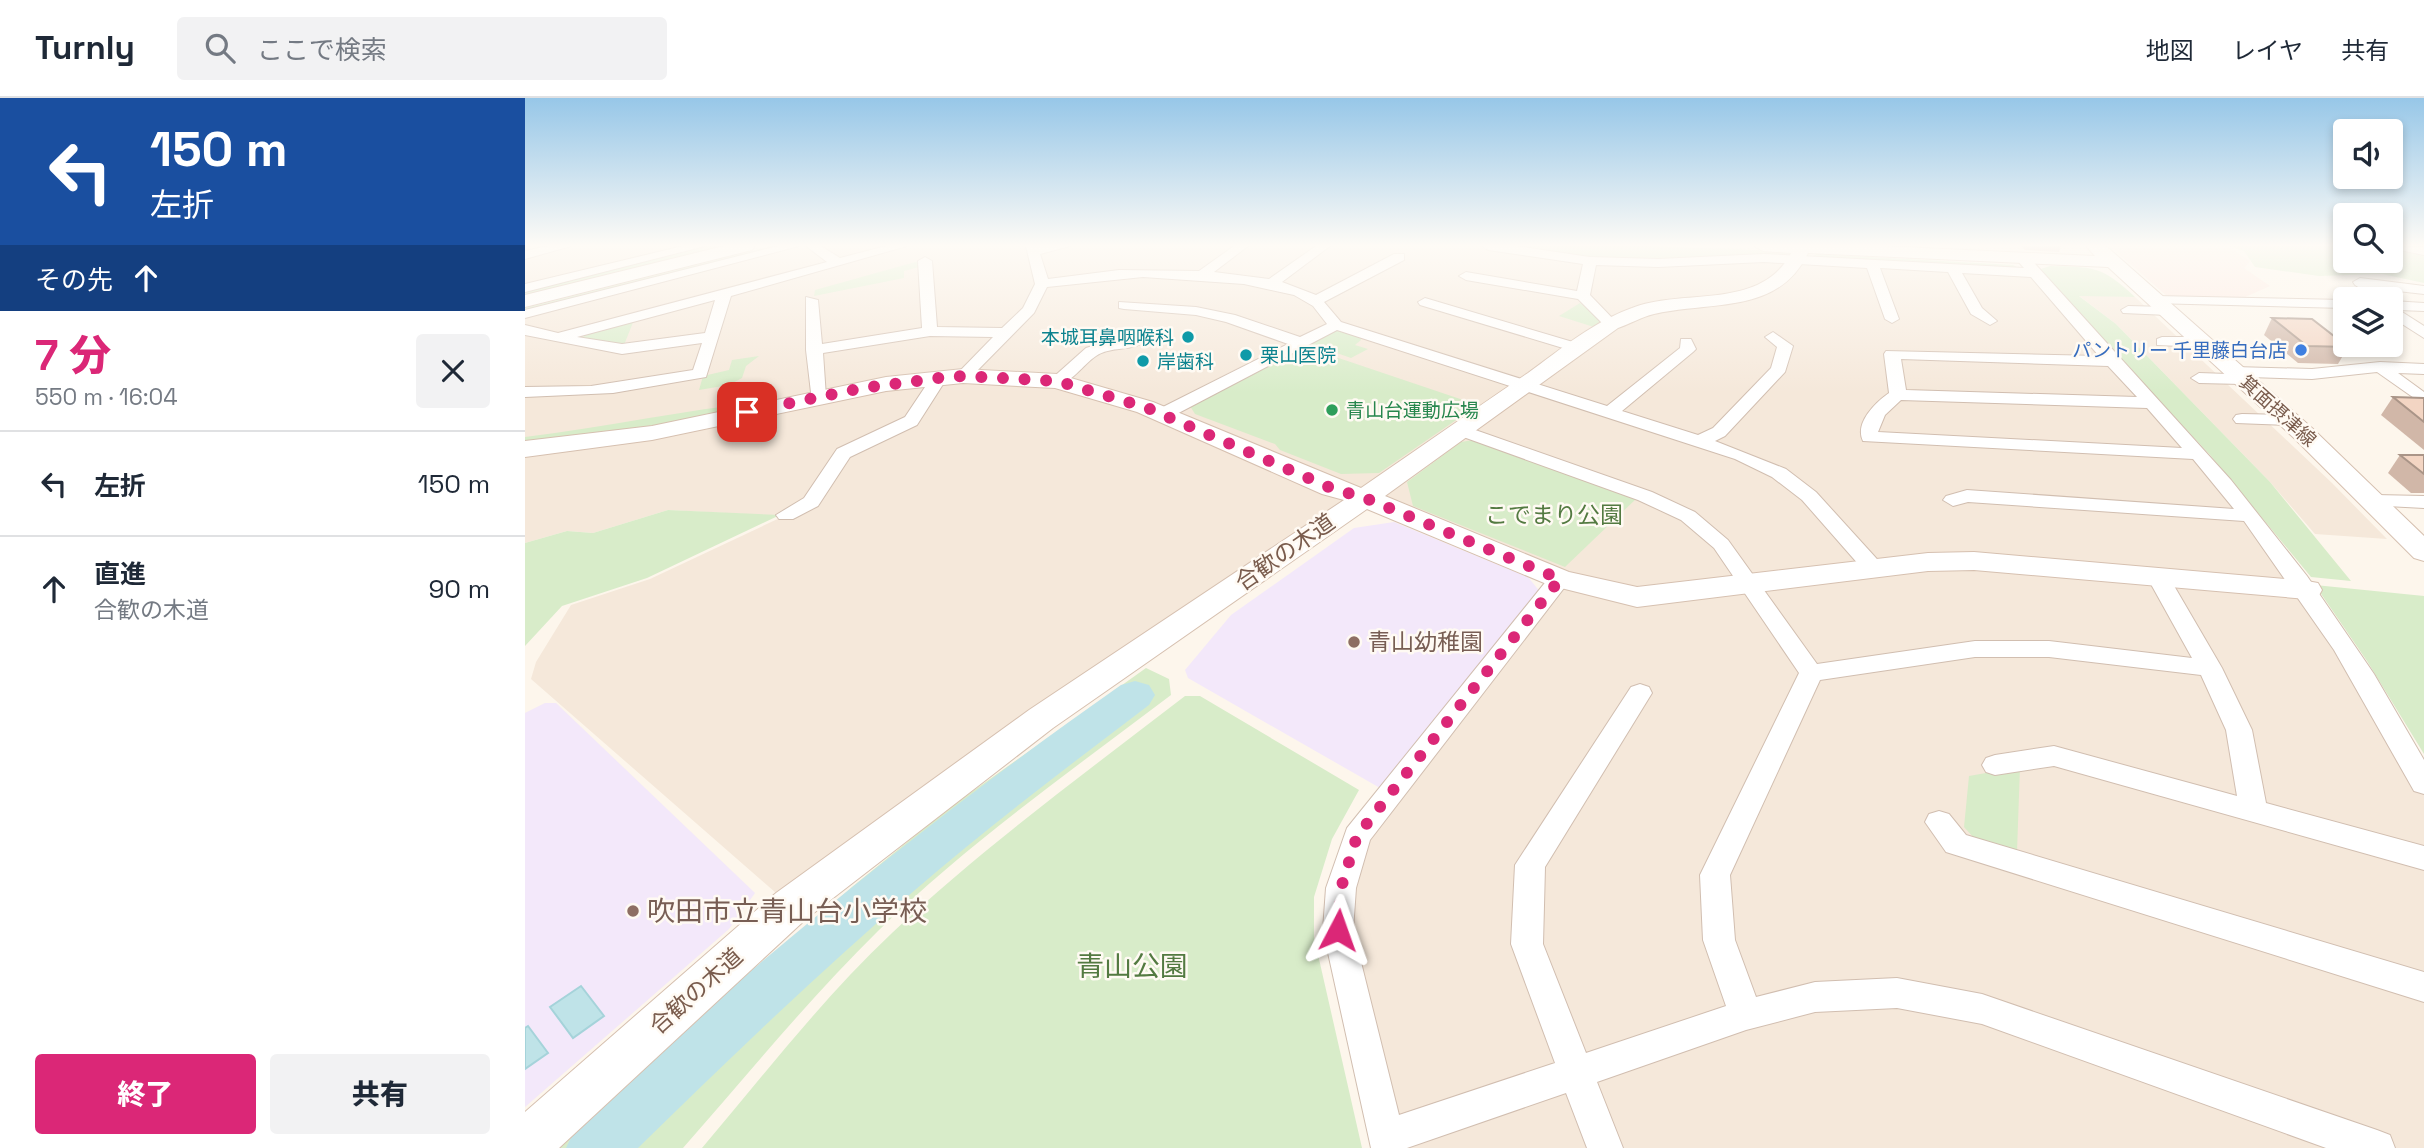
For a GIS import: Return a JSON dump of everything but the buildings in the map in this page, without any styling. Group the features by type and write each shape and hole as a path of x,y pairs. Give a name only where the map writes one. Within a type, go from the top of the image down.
{"street":[{"path":"525,301 549,295"},
{"path":"525,314 600,295"},
{"path":"560,337 720,295"},
{"path":"525,392 567,394 618,389 699,374 724,295"},
{"path":"927,295 930,331"},
{"path":"786,515 811,502 843,453 911,421 951,377 1006,333 1029,310 1036,295"},
{"path":"1299,295 1315,301 1336,325 1702,441 1779,473 1809,496 1875,569"},
{"path":"1315,301 1326,295"},
{"path":"1577,295 1583,296 1611,324"},
{"path":"1365,498 1611,324 1649,309 1742,295"},
{"path":"1883,295 1892,319"},
{"path":"1967,295 1976,312 1990,321"},
{"path":"2054,295 2251,516 2307,590 2384,708 2424,784"},
{"name":"箕面摂津線","path":"2151,295 2375,501 2424,552"},
{"path":"811,300 818,397"},
{"path":"1425,302 1578,348"},
{"path":"2128,310 2162,305 2333,303"},
{"path":"1124,305 1196,311 1230,318 1301,343"},
{"path":"2403,305 2424,307"},
{"path":"2403,315 2424,333"},
{"path":"1163,414 1336,325"},
{"path":"525,330 622,349 711,337"},
{"path":"814,350 930,331 1006,333"},
{"path":"1702,441 1719,432 1779,369 1785,346 1773,337"},
{"path":"1057,381 1097,347 1117,340 1134,343"},
{"path":"1610,412 1688,349 1686,342"},
{"path":"2162,342 2203,342"},
{"path":"1898,395 1892,354 2112,361"},
{"path":"2380,367 2424,400"},
{"path":"2200,378 2312,374 2380,367 2424,369"},
{"name":"合歓の木道","path":"525,449 652,433 818,397 951,377 1057,381 1163,414 1331,488 1365,498"},
{"path":"2151,403 1898,395 1888,400 1869,426 1869,437 2197,454"},
{"path":"2242,419 2288,420"},
{"path":"1461,430 1645,496 1688,516 1721,544 1811,673"},
{"path":"1953,500 1967,496 2251,516"},
{"path":"1365,498 1560,579 1637,597 1875,569 1974,561 2307,590"},
{"name":"合歓の木道","path":"525,1145 791,906 1041,719 1365,498"},
{"path":"2375,501 2424,502"},
{"path":"2158,577 2210,668 2239,730 2253,809"},
{"path":"1560,579 1357,836 1345,875 1338,930 1388,1142 1574,1072 1746,1015 1815,997 1897,993 1982,1009 2364,1145"},
{"path":"1811,673 1975,649 2049,649 2210,668"},
{"path":"1746,1015 1719,940 1715,875 1811,673"},
{"path":"1605,1148 1527,944 1530,865 1640,693"},
{"path":"1995,765 2054,756 2424,858"},
{"path":"1940,822 1956,844 2424,988"}],"shaded area":[{"path":"600,295 2055,295 2251,516 2424,784 2424,1148 1389,1148 1338,931 1357,836 1560,579 1365,498 791,906 531,679 536,662 571,605 650,579 784,516 668,510 593,533 567,531 525,543 525,314"},
{"path":"2078,295 2135,297 2332,483 2387,539 2315,534 2270,482 2116,324"},
{"path":"2166,295 2250,295 2243,298"},
{"name":"青山幼稚園","path":"1394,522 1528,577 1541,593 1380,788 1188,678 1185,670 1231,615 1354,528"},
{"name":"吹田市立青山台小学校","path":"545,703 556,703 755,893 729,929 525,1107 525,713"}],"green space":[{"path":"577,295 596,295 525,313 525,308"},
{"path":"2061,295 2135,297 2079,296 2116,324 2270,482 2351,581 2311,577 2210,455"},
{"path":"1580,303 1602,321 1602,325 1597,328 1559,316"},
{"path":"634,320 624,345 583,338 584,335"},
{"path":"1342,330 1360,337 1361,340 1355,345 1368,349 1351,358 1308,343 1333,331"},
{"name":"青山台運動広場","path":"1303,346 1478,405 1379,473 1341,474 1280,450 1275,444 1195,414 1190,406"},
{"path":"759,356 746,366 742,378 729,385 699,390 703,376 729,370 732,360"},
{"path":"775,401 654,426 525,443 525,437"},
{"name":"こでまり公園","path":"1473,440 1637,498 1565,567 1413,506 1407,482 1461,442"},
{"path":"668,510 780,515 647,578 562,606 525,646 525,543 567,531 593,533"},
{"path":"2315,585 2424,596 2424,754 2367,661"},
{"path":"1146,668 1169,679 1171,695 1021,808 912,899 827,983 683,1148 559,1148 852,887 949,808"},
{"name":"青山公園","path":"1185,696 1200,696 1359,790 1332,839 1314,897 1314,937 1362,1148 702,1148 817,1011 892,933 999,841"},
{"path":"2020,767 2017,852 1975,839 1964,827 1969,776"}],"water":[{"path":"581,986 604,1016 573,1038 550,1007"},
{"path":"528,1026 548,1053 525,1069 525,1028"}],"waterway":[{"path":"596,1148 745,1009 899,875 1015,783 1135,695"}],"place":[{"name":"本城耳鼻咽喉科","path":"1188,337"},
{"name":"パントリー 千里藤白台店","path":"2301,350"},
{"name":"栗山医院","path":"1246,355"},
{"name":"岸歯科","path":"1143,361"},
{"name":"青山台運動広場","path":"1332,410"},
{"name":"青山幼稚園","path":"1354,642"},
{"name":"吹田市立青山台小学校","path":"633,911"}],"route":[{"path":"747,412 863,388 939,378 963,376 1057,381 1145,407 1247,449 1331,488 1365,498 1560,579 1357,836 1341,888 1338,930"}]}
